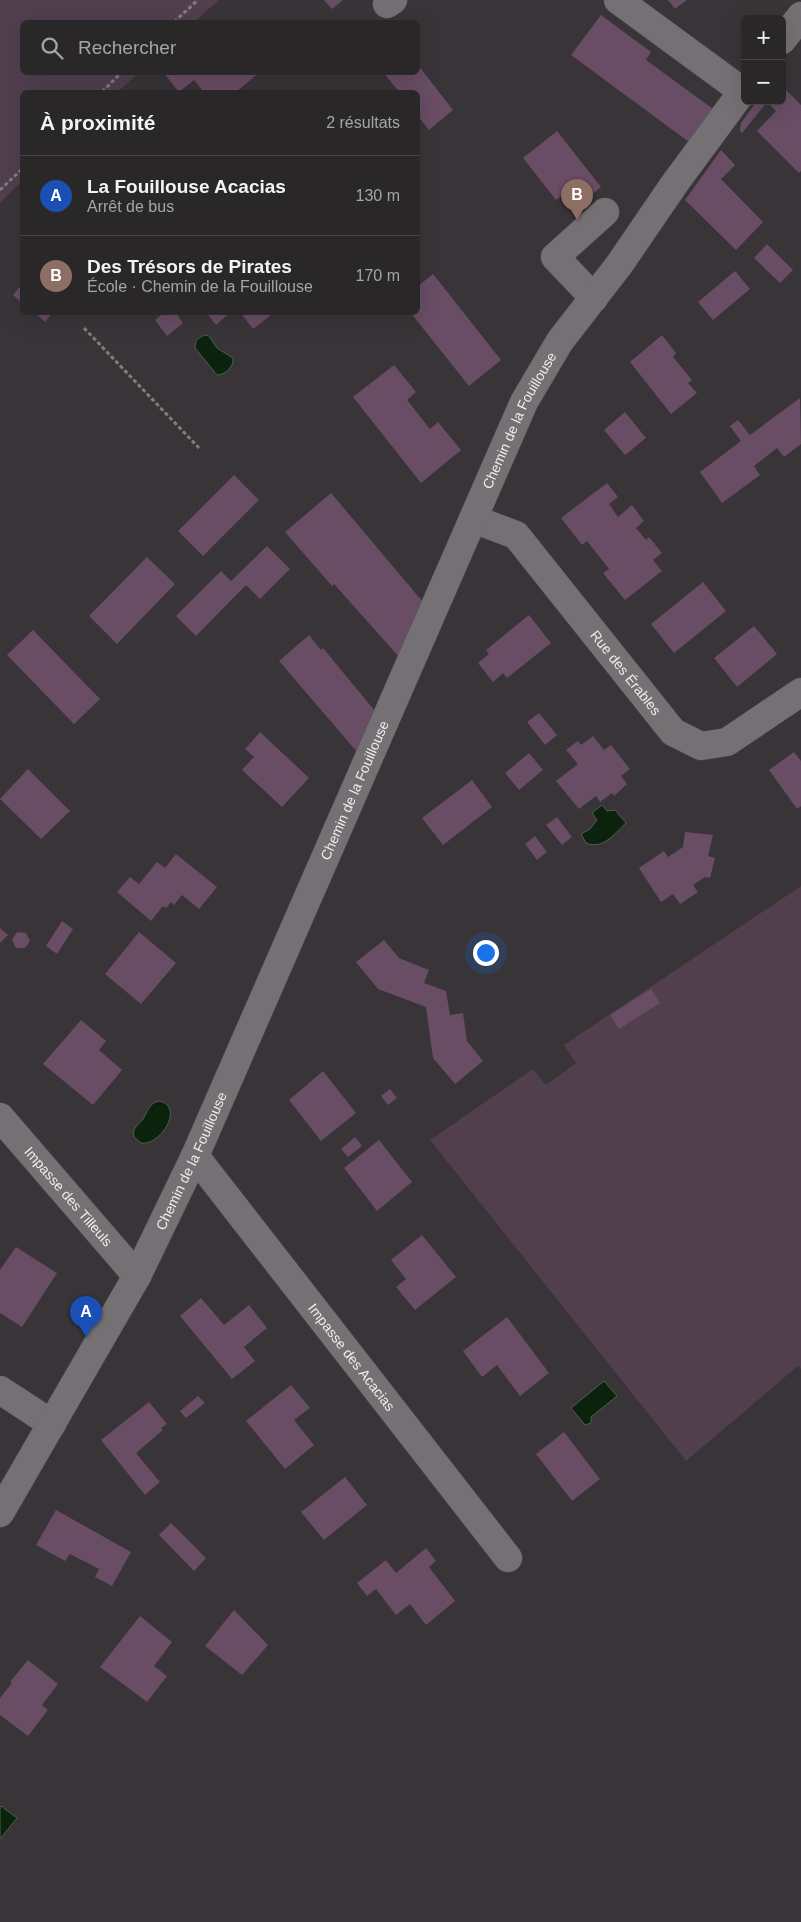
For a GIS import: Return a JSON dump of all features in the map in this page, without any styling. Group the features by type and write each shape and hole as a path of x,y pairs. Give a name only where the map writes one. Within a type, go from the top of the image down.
{"street":[{"path":"618,0 741,88"},
{"path":"786,35 801,16"},
{"name":"Chemin de la Fouillouse","path":"0,1513 137,1276 195,1156 524,402 560,341 619,265 675,183 741,94"},
{"path":"594,298 555,258 604,212"},
{"name":"Rue des Érables","path":"473,519 516,535 673,732 701,746 726,742 801,692"},
{"name":"Impasse des Tilleuls","path":"0,1117 137,1276"},
{"name":"Impasse des Acacias","path":"195,1156 508,1558"},
{"path":"0,1390 52,1424"}],"path":[{"path":"176,20 198,0"},
{"path":"104,90 119,75"},
{"path":"0,190 20,171"},
{"path":"84,328 199,448"}],"shaded area":[{"path":"0,0 219,0 196,20 20,20 20,75 137,75 119,90 20,90 20,183 0,203"},
{"path":"205,335 209,336 217,348 233,358 230,367 223,374 217,375 195,348 197,340"},
{"path":"602,805 607,811 615,810 626,823 603,843 592,845 586,843 581,834 590,829 597,820 592,813"},
{"path":"801,886 801,1369 798,1366 686,1461 430,1140 533,1069 546,1085 576,1063 564,1045"},
{"path":"159,1101 167,1104 170,1110 167,1125 156,1138 149,1142 141,1143 134,1137 135,1129 151,1105"},
{"path":"604,1381 617,1396 591,1417 591,1423 585,1425 571,1408"},
{"path":"0,1807 17,1818 0,1839"}],"building":[{"path":"324,0 343,0 332,9"},
{"path":"668,0 687,0 675,9"},
{"path":"601,15 651,52 646,60 713,109 689,142 571,55"},
{"path":"420,68 453,110 429,130 420,119 420,90 397,90 385,75 420,75"},
{"path":"165,75 256,75 238,90 202,90 194,80 182,90 177,90"},
{"path":"786,90 801,105 801,171 799,173 757,131 776,111 770,105 786,105"},
{"path":"754,105 765,105 742,133 740,131 741,123"},
{"path":"557,131 601,187 574,209 562,195 556,200 523,158"},
{"path":"721,150 735,165 721,179 763,222 736,250 685,200"},
{"path":"767,244 793,270 780,283 754,258"},
{"path":"735,271 750,289 713,320 698,302"},
{"path":"433,274 501,360 469,386 412,315 420,315 420,284"},
{"path":"20,286 20,301 13,295"},
{"path":"37,315 51,315 45,322"},
{"path":"161,315 179,315 183,323 167,336 155,320"},
{"path":"208,315 228,315 216,325"},
{"path":"242,315 271,315 253,329"},
{"path":"662,335 676,353 673,357 692,380 688,383 697,393 671,414 630,362"},
{"path":"394,365 416,392 407,400 430,429 438,422 461,450 421,483 353,397"},
{"path":"800,398 801,444 784,457 777,448 754,466 760,475 722,503 700,472 741,441 730,426 738,420 750,435"},
{"path":"625,412 646,438 625,455 604,430"},
{"path":"234,475 259,500 203,556 178,531"},
{"path":"607,483 618,497 609,504 618,517 632,505 644,521 636,528 646,540 649,537 662,553 653,560 662,571 625,600 603,573 609,569 587,541 582,545 561,518"},
{"path":"331,493 423,602 399,657 334,584 332,586 285,532"},
{"path":"267,546 290,569 260,599 246,585 196,636 176,616 221,571 231,581"},
{"path":"147,557 175,584 117,644 89,616"},
{"path":"703,582 726,611 674,653 651,624"},
{"path":"529,615 551,643 507,678 503,673 493,682 478,663 489,654 486,650"},
{"path":"754,626 777,654 737,687 714,658"},
{"path":"33,630 100,699 74,724 7,655"},
{"path":"309,635 321,650 323,648 375,711 357,752 279,661"},
{"path":"539,713 557,735 545,745 527,722"},
{"path":"260,732 309,778 282,807 242,770 254,757 245,749"},
{"path":"593,736 604,750 611,745 630,769 621,776 627,784 614,796 612,793 600,802 596,796 579,809 556,781 578,764 566,750 578,741 581,745"},
{"path":"794,752 801,761 801,806 797,809 769,770"},
{"path":"529,753 543,770 519,790 505,773"},
{"path":"28,769 70,811 41,839 0,799"},
{"path":"472,780 492,807 443,845 422,818"},
{"path":"557,817 572,837 562,845 546,825"},
{"path":"685,832 713,835 708,856 715,858 710,878 705,877 693,885 698,892 680,904 673,894 661,902 639,868 664,851 668,857 683,847"},
{"path":"535,836 547,852 537,860 525,844"},
{"path":"176,854 217,887 199,909 182,895 174,905 171,902 166,908 163,906 151,921 117,892 130,877 139,884 157,862 165,868"},
{"path":"62,921 73,929 57,954 46,946"},
{"path":"0,928 8,935 0,943"},
{"path":"17,932 26,933 30,941 25,948 16,948 12,940"},
{"path":"139,932 176,963 141,1004 105,974"},
{"path":"384,940 399,958 429,970 424,983 446,991 450,1015 463,1013 467,1041 483,1061 455,1084 433,1058 426,1007 378,989 356,962"},
{"path":"651,989 660,1003 619,1029 610,1015"},
{"path":"81,1020 106,1041 99,1050 122,1070 93,1105 43,1064"},
{"path":"323,1071 356,1113 321,1141 289,1100"},
{"path":"390,1089 397,1098 388,1105 381,1096"},
{"path":"355,1137 362,1146 348,1157 341,1149"},
{"path":"379,1140 412,1182 377,1211 344,1168"},
{"path":"422,1235 456,1277 415,1310 396,1287 406,1279 391,1260"},
{"path":"16,1247 57,1273 22,1327 0,1313 0,1270"},
{"path":"201,1298 224,1325 249,1305 267,1328 244,1347 255,1361 232,1379 180,1316"},
{"path":"507,1317 549,1373 520,1396 497,1365 482,1377 463,1351"},
{"path":"291,1385 310,1408 294,1420 314,1445 285,1469 246,1421"},
{"path":"198,1396 205,1403 186,1418 180,1411"},
{"path":"149,1402 167,1424 161,1428 163,1430 136,1453 160,1482 145,1495 101,1440"},
{"path":"564,1432 600,1479 572,1501 536,1454"},
{"path":"345,1477 367,1505 324,1540 301,1512"},
{"path":"56,1510 131,1552 112,1586 95,1577 99,1569 70,1554 65,1561 36,1545"},
{"path":"171,1523 206,1558 194,1571 159,1535"},
{"path":"426,1548 436,1561 429,1567 455,1601 426,1625 410,1604 396,1615 376,1589 367,1596 357,1583 386,1560 396,1573"},
{"path":"234,1610 268,1645 242,1675 205,1646"},
{"path":"140,1616 172,1642 154,1666 167,1676 147,1702 100,1667"},
{"path":"28,1660 58,1684 42,1705 48,1710 28,1736 0,1715 0,1698"}],"place":[{"name":"Des Trésors de Pirates","path":"577,220"},
{"name":"La Fouillouse Acacias","path":"86,1337"}]}
